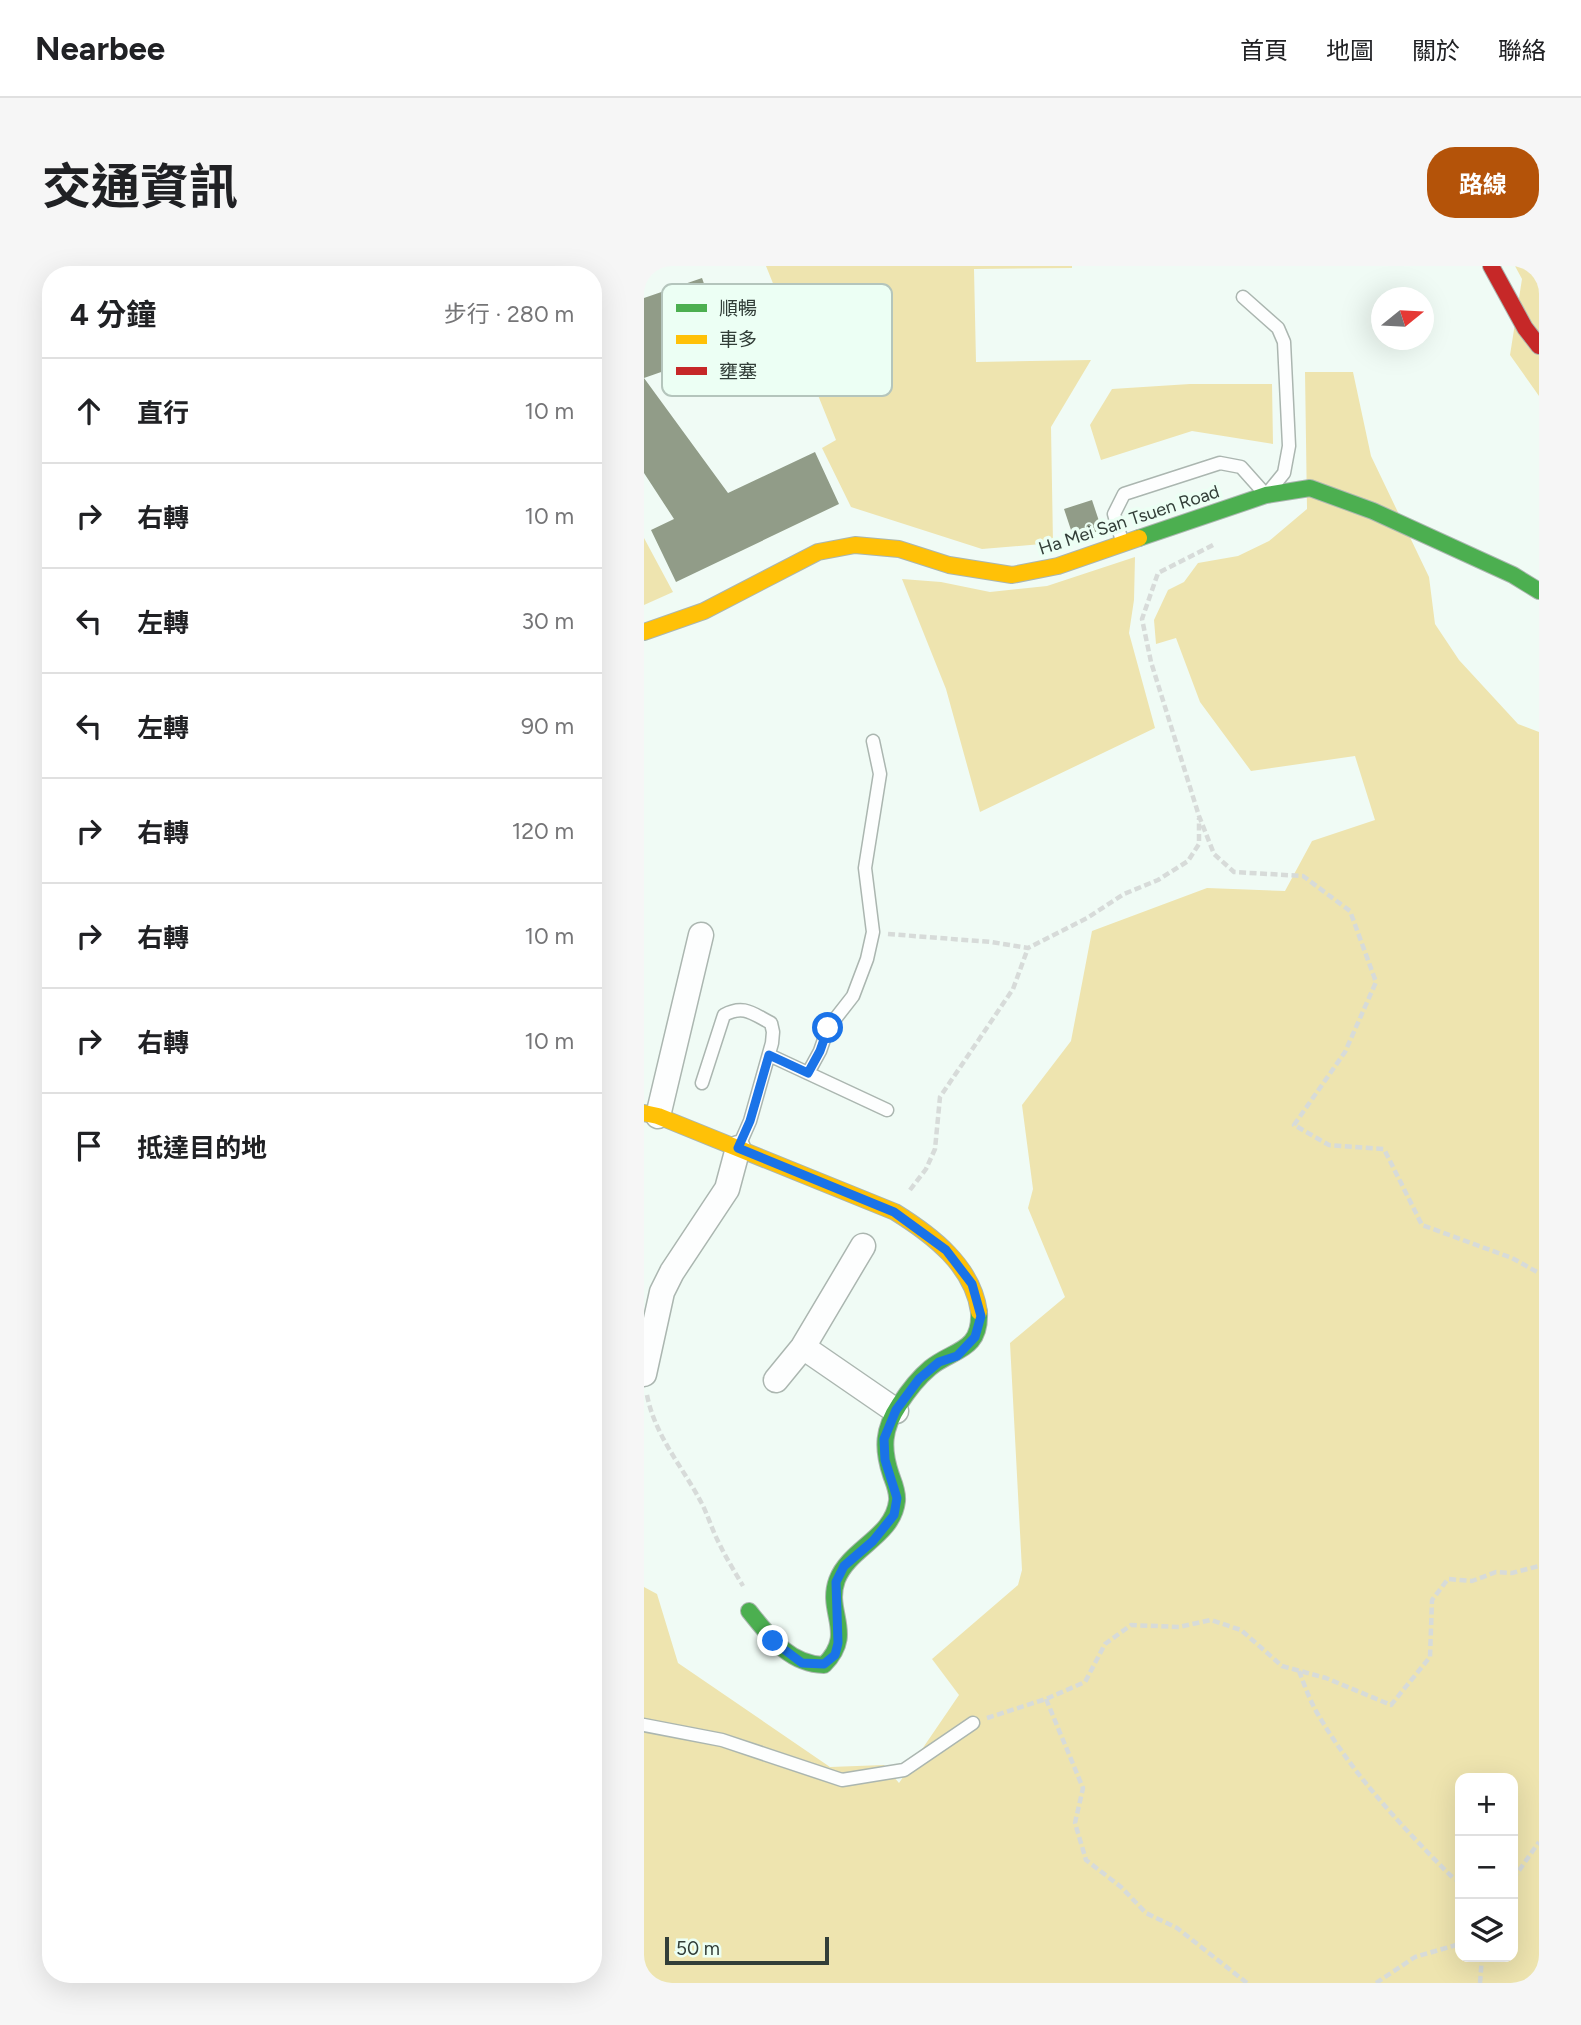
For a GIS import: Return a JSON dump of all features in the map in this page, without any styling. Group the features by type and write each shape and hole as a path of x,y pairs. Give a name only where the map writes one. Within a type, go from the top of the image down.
{"street":[{"path":"1491,266 1525,328 1539,346"},
{"name":"Ha Mei San Tsuen Road","path":"644,632 704,611 818,552 855,545 899,549 949,565 1012,575 1058,566 1266,495 1310,488 1373,511 1513,575 1539,591"},
{"path":"701,935 651,1114 894,1212 946,1250 972,1284 981,1316 975,1337 957,1356 939,1362 919,1379 896,1410 884,1439 885,1460 897,1498 894,1515 873,1541 844,1566 836,1582 838,1643 835,1655 824,1664 802,1663 773,1641 749,1611"},
{"path":"644,1374 662,1292 672,1272 727,1189 738,1148"},
{"path":"776,1380 803,1347 863,1247"},
{"path":"803,1347 896,1410"}],"lane":[{"path":"1123,544 1114,514 1124,494 1220,463 1241,467 1266,495 1284,473 1289,446 1284,342 1278,328 1242,297"},
{"path":"808,1073 828,1028 853,996 867,959 873,932 865,868 880,774 873,741"},
{"path":"702,1083 724,1015 734,1009 745,1009 771,1023 774,1031 769,1055 750,1121 738,1148"},
{"path":"769,1055 887,1110"},
{"path":"644,1725 722,1740 842,1780 904,1770 973,1723"}],"path":[{"path":"1218,542 1158,573 1143,619 1151,662 1199,816 1214,854 1234,872 1303,876 1350,911 1376,982 1345,1052 1294,1125 1329,1144 1384,1149 1422,1225 1512,1258 1539,1273"},
{"path":"873,932 1028,947 1087,918 1124,894 1158,880 1188,861 1199,844 1199,816"},
{"path":"894,1212 926,1169 935,1149 940,1097 1013,989 1028,947"},
{"path":"644,1374 651,1413 660,1436 703,1505 718,1542 744,1587 749,1611"},
{"path":"973,1723 1046,1699 1084,1682 1105,1644 1131,1625 1179,1627 1211,1620 1241,1630 1282,1666 1326,1678 1391,1705 1430,1657 1432,1600 1448,1579 1472,1581 1496,1572 1512,1573 1539,1566"},
{"path":"1299,1671 1316,1710 1358,1772 1405,1830 1455,1878"},
{"path":"1046,1699 1083,1788 1074,1822 1086,1860 1121,1887 1146,1913 1177,1928 1247,1983"},
{"path":"1518,1872 1539,1842"},
{"path":"1376,1983 1415,1956 1455,1945"},
{"path":"1480,1983 1482,1962"}],"shaded area":[{"path":"766,266 1072,266 974,269 976,362 1091,360 1051,427 1053,543 982,549 851,507 822,448 836,440 818,396 892,396 892,284 773,284"},
{"path":"1515,266 1539,266 1539,396 1510,355 1522,279"},
{"path":"1305,372 1353,372 1371,456 1429,577 1435,624 1459,660 1518,724 1539,732 1539,1983 647,1983 644,1974 644,1587 657,1594 678,1663 830,1767 884,1765 899,1783 959,1695 932,1659 1018,1585 1022,1570 1010,1343 1065,1297 1028,1208 1033,1189 1022,1105 1071,1041 1092,931 1207,888 1285,891 1312,841 1375,820 1355,756 1251,771 1200,702 1176,638 1156,644 1154,620 1168,590 1184,582 1198,563 1238,556 1269,541 1307,509"},
{"path":"1190,384 1272,384 1273,444 1192,431 1101,460 1090,425 1112,389"},
{"path":"644,538 673,592 644,605"},
{"path":"1135,557 1134,600 1129,633 1155,728 980,812 946,689 902,579 941,582 990,592 1047,586"}],"building":[{"path":"702,278 704,284 685,284"},
{"path":"662,292 662,372 644,378 644,298"},
{"path":"644,378 728,493 815,452 839,504 676,582 651,530 674,519 644,473"},
{"path":"1092,500 1102,530 1074,539 1064,509"}],"traffic: fast":[{"path":"1139,538 1266,495 1310,488 1373,511 1513,575 1539,591"},
{"path":"749,1611 781,1647 800,1660 824,1665 833,1654 839,1633 834,1603 837,1580 851,1559 888,1524 897,1501 885,1447 890,1422 902,1400 921,1376 970,1342 975,1335 979,1312"}],"traffic: slow":[{"path":"644,632 704,611 818,552 855,545 899,549 949,565 1012,575 1058,566 1139,538"},
{"path":"644,1113 658,1116 895,1212 923,1231 960,1266 969,1280 979,1312"}],"traffic: jam":[{"path":"1491,266 1525,328 1539,346"}],"route":[{"path":"773,1641 802,1663 824,1664 835,1655 838,1643 836,1582 844,1566 873,1541 894,1515 897,1498 885,1460 884,1439 896,1410 919,1379 939,1362 957,1356 975,1337 981,1316 972,1284 946,1250 894,1212 738,1148 750,1121 769,1055 808,1073 828,1028"}]}
